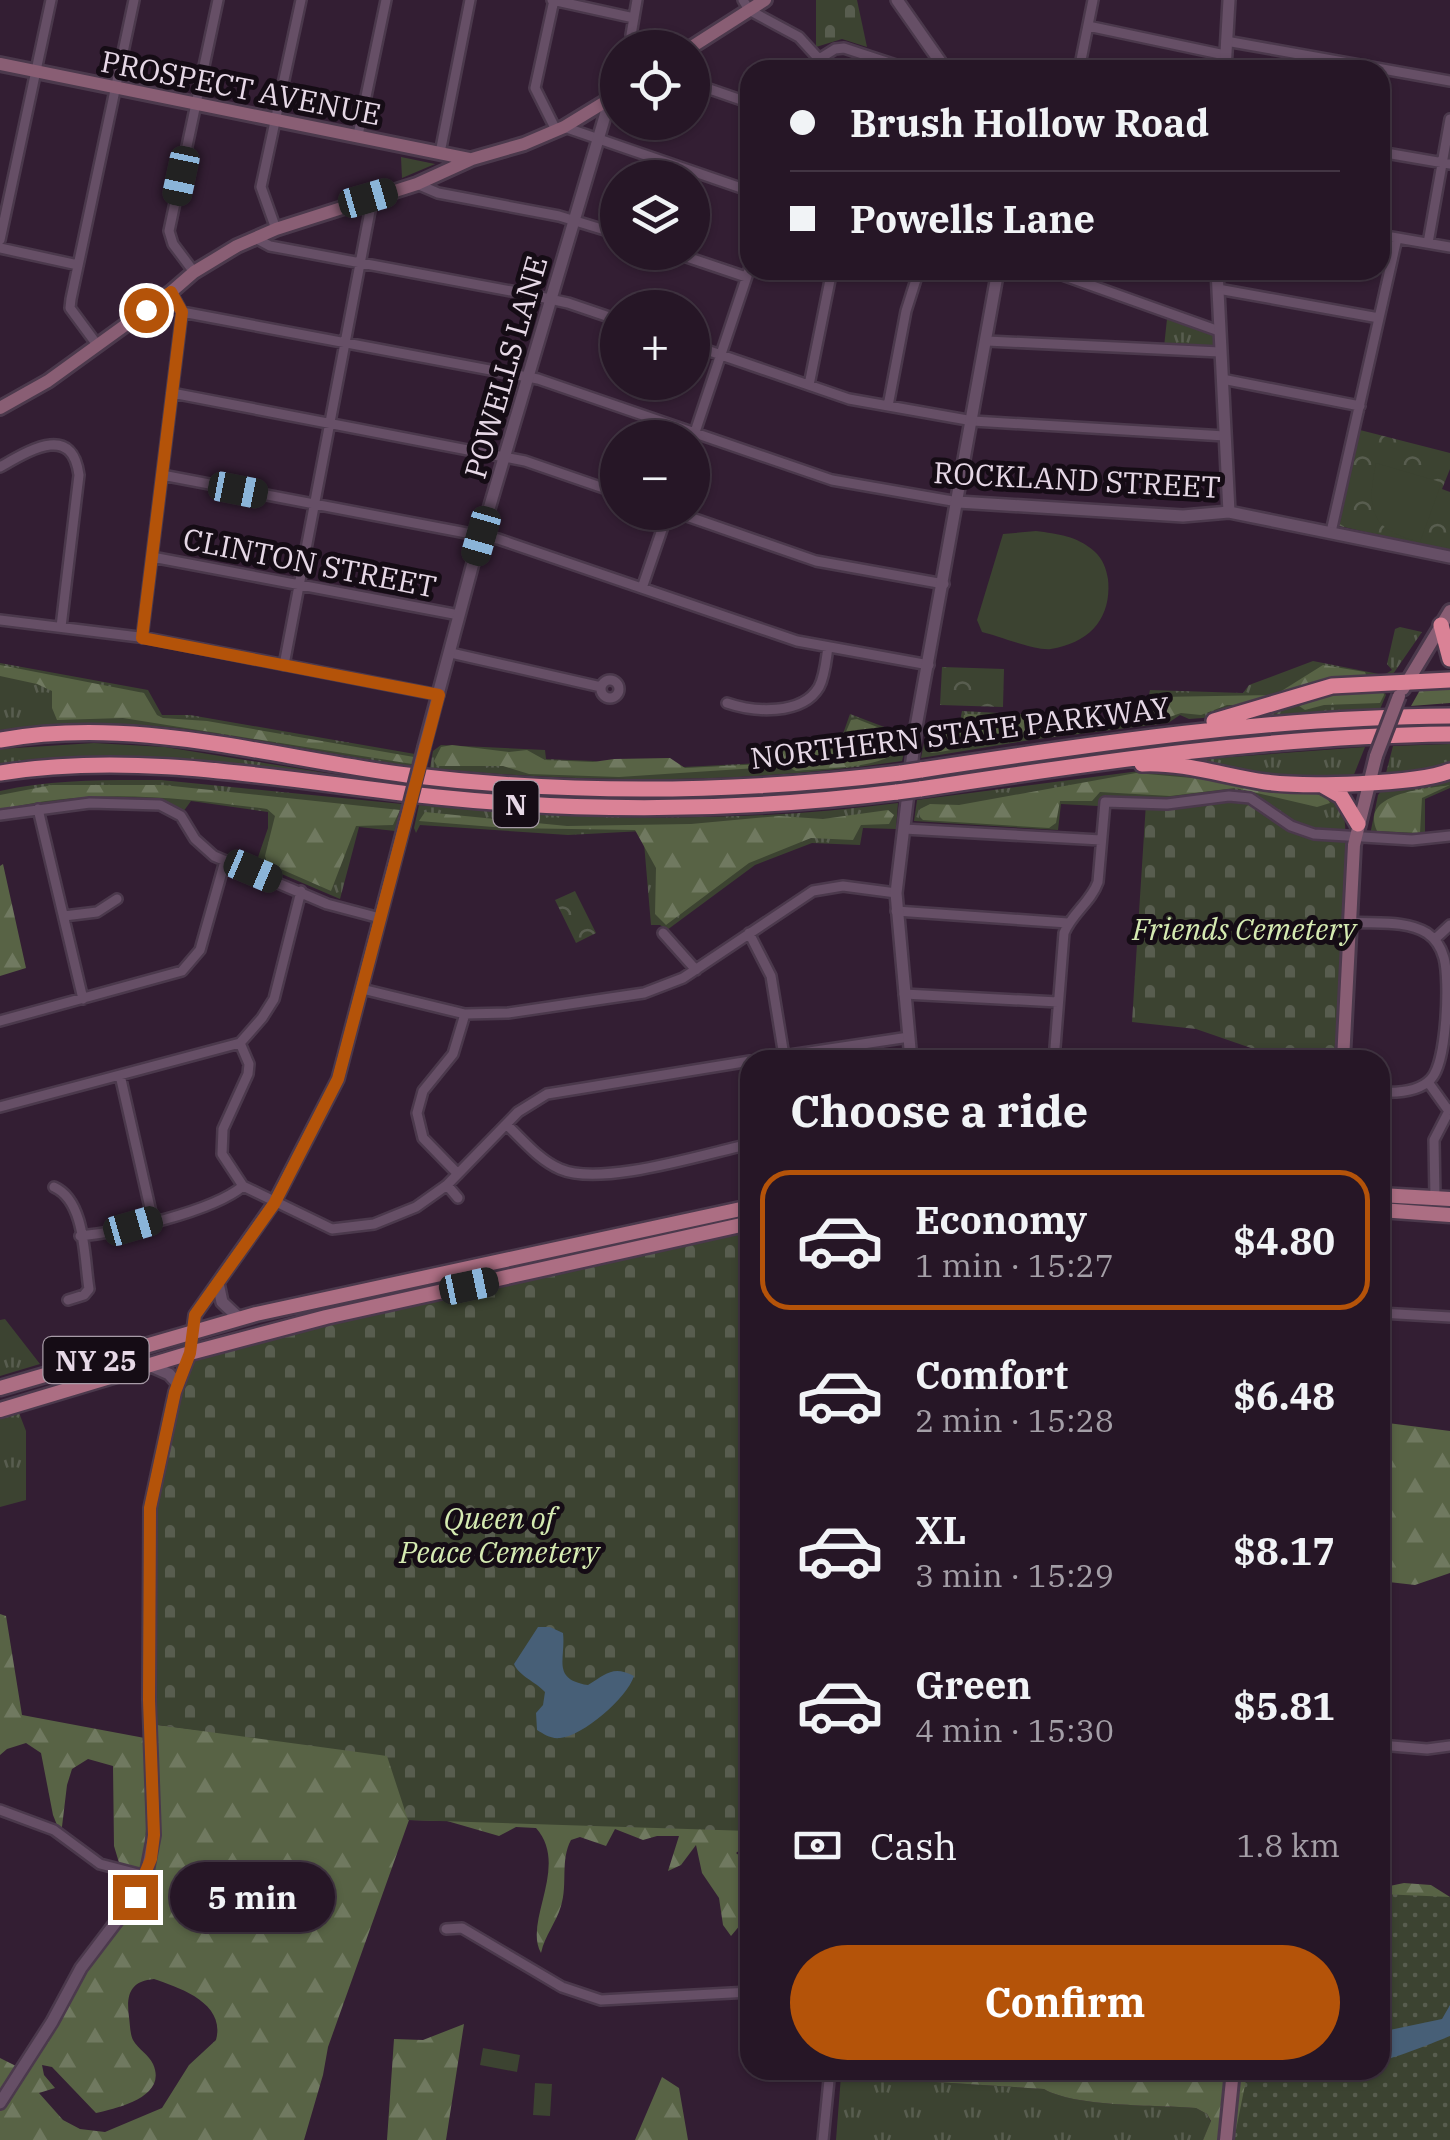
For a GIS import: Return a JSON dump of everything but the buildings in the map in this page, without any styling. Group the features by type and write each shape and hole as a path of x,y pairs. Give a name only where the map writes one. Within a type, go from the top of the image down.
{"highway":[{"path":"1445,618 1450,659"},
{"path":"1151,736 1237,716 1325,687 1403,689 1450,680"},
{"name":"NORTHERN STATE PARKWAY","path":"0,739 85,733 151,736 407,775 565,788 734,788 901,773 1151,736 1281,723 1450,716"},
{"name":"NORTHERN STATE PARKWAY","path":"0,773 56,766 187,769 435,797 565,806 722,806 897,792 1265,742 1450,734"},
{"path":"1085,764 1168,764 1266,782 1318,783 1419,779 1450,771"},
{"path":"0,782 109,766"},
{"path":"1318,783 1341,796 1357,831"}],"main road":[{"path":"710,33 746,5 765,0"},
{"name":"PROSPECT AVENUE","path":"0,64 472,159"},
{"path":"0,408 98,346 194,272 257,238 416,184 472,159 524,144 600,105"},
{"path":"1345,1050 1357,831 1368,781 1403,689 1445,618"},
{"path":"1390,1196 1442,1199"},
{"name":"NY 25","path":"0,1388 240,1319 740,1209"},
{"path":"1390,1211 1450,1215"},
{"name":"NY 25","path":"0,1410 326,1317 740,1225"},
{"path":"1226,2140 1232,2080"}],"street":[{"path":"0,240 50,0"},
{"path":"98,346 70,308 134,0"},
{"path":"194,272 173,244 169,231 218,0"},
{"path":"276,229 262,188 301,0"},
{"path":"358,135 386,0"},
{"path":"440,153 470,0"},
{"path":"634,18 553,0 535,88 560,128 740,189"},
{"path":"631,30 638,0"},
{"path":"897,0 939,60"},
{"path":"1081,60 1093,0"},
{"path":"1225,60 1229,0"},
{"path":"746,5 799,37 818,58 835,48 844,48 881,60"},
{"path":"1088,26 1225,55"},
{"path":"1226,41 1335,60"},
{"path":"1390,70 1450,80"},
{"path":"710,90 740,100"},
{"path":"1428,243 1446,163 1450,119"},
{"name":"POWELLS LANE","path":"0,2104 81,1968 135,1897 146,1876 154,1835 149,1700 150,1508 178,1384 190,1353 195,1315 274,1204 338,1079 481,536 600,132"},
{"path":"1390,154 1446,163"},
{"path":"416,184 438,193 600,228"},
{"path":"284,665 370,211 368,198"},
{"path":"1390,237 1450,247"},
{"path":"257,238 270,246 550,299 600,314"},
{"path":"1390,269 1397,238"},
{"path":"0,248 78,264"},
{"path":"710,262 740,270"},
{"path":"698,420 745,280"},
{"path":"809,385 830,280"},
{"path":"888,406 906,311 917,280"},
{"path":"911,1050 896,893 916,727 996,280"},
{"path":"1076,280 1219,331"},
{"path":"1218,280 1229,512"},
{"path":"1332,532 1388,280"},
{"path":"1218,289 1379,318"},
{"path":"142,638 182,312 171,292"},
{"name":"ROCKLAND STREET","path":"182,312 527,378 647,420"},
{"path":"987,341 1220,352"},
{"path":"710,351 849,399 973,421 1225,436"},
{"path":"1222,379 1360,406"},
{"path":"172,393 505,457 600,487"},
{"name":"ROCKLAND STREET","path":"710,441 832,480 958,502 1183,516 1229,512 1450,557"},
{"path":"0,467 48,444 64,448 76,460 79,475 61,627"},
{"path":"162,476 481,536 797,641 928,665"},
{"path":"710,525 816,561 944,584"},
{"path":"642,588 664,530"},
{"name":"CLINTON STREET","path":"152,557 460,615"},
{"path":"0,620 142,638 439,695"},
{"path":"726,702 748,708 798,705 820,686 828,647"},
{"path":"450,653 601,687"},
{"path":"1055,1050 1060,952 1068,923 1094,893 1098,882 1105,802 1167,804 1230,796 1250,798 1291,826 1314,834 1357,831 1412,840 1450,836"},
{"path":"0,816 90,803 160,805 181,816 204,850 327,904 380,918"},
{"path":"38,809 83,999"},
{"path":"904,829 1101,840"},
{"path":"0,1021 170,977 191,963 206,935 225,860"},
{"path":"362,988 464,1014 508,1013 644,993 669,986 796,899 823,888 843,886 896,893"},
{"path":"0,1107 240,1043 274,998 302,892"},
{"path":"64,916 97,912 118,899"},
{"path":"896,911 1068,923"},
{"path":"1351,922 1415,927 1435,939 1447,971 1448,1011 1439,1066 1428,1082 1404,1092 1390,1092"},
{"path":"1435,939 1450,925"},
{"path":"663,933 696,970"},
{"path":"749,934 771,976 783,1050"},
{"path":"904,994 1058,1002"},
{"path":"458,1174 423,1138 417,1112 423,1090 453,1054 464,1014"},
{"path":"850,1050 909,1038"},
{"path":"240,1043 248,1074 227,1116 221,1138 222,1154 243,1186 320,1226 344,1229 396,1217 416,1207 458,1174 528,1104 557,1091 740,1062"},
{"path":"120,1076 153,1221"},
{"path":"1428,1082 1449,1109 1434,1140 1442,1199"},
{"path":"506,1125 550,1164 585,1175 614,1173 740,1146"},
{"path":"446,1185 458,1198"},
{"path":"80,1236 106,1234 153,1221 229,1197 243,1186"},
{"path":"54,1187 71,1198 89,1289 68,1300"},
{"path":"218,1283 222,1302 240,1319"},
{"path":"1390,1314 1450,1317"},
{"path":"150,1366 169,1374 178,1384"},
{"path":"1390,1746 1427,1749 1450,1746"},
{"path":"0,1810 54,1830 100,1864 146,1876"},
{"path":"446,1929 462,1928 562,1987 601,2000 740,1993"},
{"path":"822,2140 829,2080"}],"green space":[{"path":"816,0 857,0 867,47 842,39 816,47"},
{"path":"401,157 435,164 402,178"},
{"path":"1167,319 1214,336 1216,349 1164,347"},
{"path":"1360,430 1450,453 1450,469 1442,489 1450,492 1450,551 1339,526"},
{"path":"1376,463 1437,481 1440,487 1420,542 1391,531 1376,516 1372,494"},
{"path":"1036,531 1067,536 1088,546 1102,560 1108,579 1106,606 1096,626 1077,641 1051,649 982,632 977,620 1003,534"},
{"path":"1395,629 1422,632 1391,677 1216,717 1189,719 1180,715 1168,723 921,758 927,728 958,731 962,711 1144,721 1150,690 1243,693 1249,685 1313,661 1384,675 1392,670 1387,664"},
{"path":"0,663 148,690 162,715 190,715 415,754 411,766 205,732 132,725 0,730"},
{"path":"0,665 144,693 163,718 207,721 414,757 412,764 123,718 57,720 52,691 0,676"},
{"path":"1323,665 1365,672 1367,677 1311,683 1250,705 1227,705 1201,715 1181,713 1161,720 1150,718 1160,697 1275,695"},
{"path":"942,667 1004,669 1003,707 940,705"},
{"path":"1450,685 1450,703 1411,706 1420,690"},
{"path":"1346,689 1383,691 1384,695 1380,703 1324,705 1305,710 1299,706"},
{"path":"1383,690 1386,695 1380,709 1253,716 1325,692"},
{"path":"850,714 908,736 902,761 785,774 666,779 548,777 430,768 433,751 441,745 545,750 546,759 594,761 626,770 761,763 763,750 839,745"},
{"path":"964,715 1136,724 1018,737 940,752 926,750 929,730 961,733"},
{"path":"851,720 900,736 901,747 883,760 837,768 796,771 786,766 619,777 529,774 503,766 437,766 434,761 441,747 452,745 509,752 527,750 545,760 670,758 685,768 763,764 773,752 839,748"},
{"path":"94,743 165,747 351,777 161,759 93,757 0,767 0,749"},
{"path":"1450,744 1450,768 1386,773 1393,746"},
{"path":"1365,747 1353,777 1280,781 1190,760"},
{"path":"1155,769 1318,790 1340,807 1345,834 1312,830 1264,801 1237,792 1164,800 1107,796 1099,800 1098,806 1061,804 1058,830 914,821 917,800"},
{"path":"1136,773 1203,779 1272,793 1314,793 1330,803 1317,807 1235,788 1170,796 1100,792 1092,801 1060,801 1056,823 1049,828 920,817 920,809 930,804 959,805"},
{"path":"1450,777 1450,788 1425,799 1425,835 1370,835 1382,790"},
{"path":"100,780 161,780 402,804 395,831 359,827 340,899 256,863 268,828 268,812 191,801 183,812 166,804 120,797 68,800 0,812 0,791 20,787"},
{"path":"52,785 163,785 400,810 393,825 356,826 331,891 267,863 265,856 275,816 267,809 167,798 100,796 0,810 0,795"},
{"path":"1450,785 1422,798 1420,833 1377,831 1374,818 1386,800"},
{"name":"Friends Cemetery","path":"1250,798 1291,826 1355,838 1344,1050 1257,1050 1196,1029 1132,1022 1146,803"},
{"path":"898,803 896,829 863,828 860,845 812,843 755,865 667,930 651,925 643,831 568,835 420,825 416,833 414,828 419,805 658,818 778,814"},
{"path":"888,810 894,815 889,824 861,825 853,840 811,838 749,863 666,925 655,914 656,868 635,830 506,828 419,821 425,812 567,826 691,824 779,816 823,819"},
{"path":"3,864 26,968 0,976 0,866"},
{"path":"575,891 596,933 576,943 555,900"},
{"name":"Queen of Peace Cemetery","path":"740,1225 740,1831 408,1820 387,1756 150,1724 149,1530 190,1353"},
{"path":"5,1319 40,1364 0,1376 0,1320"},
{"path":"16,1405 26,1431 26,1500 0,1507 0,1410"},
{"path":"1390,1423 1450,1431 1450,1573 1415,1585 1390,1582"},
{"path":"0,1614 6,1616 22,1715 150,1739 150,1724 740,1796 740,1850 736,1853 740,1856 740,1925 731,1936 723,1925 719,1898 702,1873 696,1845 681,1865 668,1871 679,1836 643,1840 615,1829 606,1846 580,1837 571,1840 561,1906 541,1953 537,1925 549,1859 536,1828 516,1827 499,1836 447,1821 409,1820 328,2047 304,2140 0,2140 0,2058 20,2068 66,1994 144,1890 154,1870 158,1821 149,1778 144,1863 139,1871 120,1866 114,1846 113,1766 88,1759 72,1769 61,1835 53,1815 41,1753 26,1743 0,1755","holes":["154,1979 188,1992 214,2016 216,2040 189,2065 162,2108 105,2132 80,2129 63,2120 39,2093 55,2088 44,2075 42,2065 52,2067 96,2113 147,2093 156,2075 153,2064 132,2038 128,2002 131,1990"]},
{"path":"1431,1885 1450,1897 1450,1927 1390,1917 1390,1886"},
{"path":"1390,1894 1450,1897 1450,2140 1234,2140 1246,2080 1390,2080"},
{"path":"464,2024 446,2140 387,2140 394,2039 423,2040"},
{"path":"483,2048 520,2055 517,2072 480,2065"},
{"path":"662,2077 679,2088 688,2140 635,2140"},
{"path":"841,2080 1044,2089 1095,2102 1196,2108 1207,2114 1211,2122 1203,2140 836,2140"},
{"path":"903,2080 1390,2080 1450,2140 1203,2140 1211,2121 1196,2108 1095,2102 1044,2089"},
{"path":"535,2083 552,2084 550,2116 533,2115"}],"water":[{"path":"538,1627 563,1633 563,1666 576,1682 588,1685 615,1671 634,1676 623,1695 603,1714 569,1736 550,1737 537,1730 536,1713 543,1705 545,1692 514,1664"},
{"path":"1450,2005 1450,2036 1390,2057 1390,2030 1442,2019"}],"route":[{"path":"135,1897 151,1859 154,1835 149,1700 150,1508 175,1392 190,1353 195,1315 274,1204 338,1079 439,695 142,638 182,312 171,292 146,310"}]}
